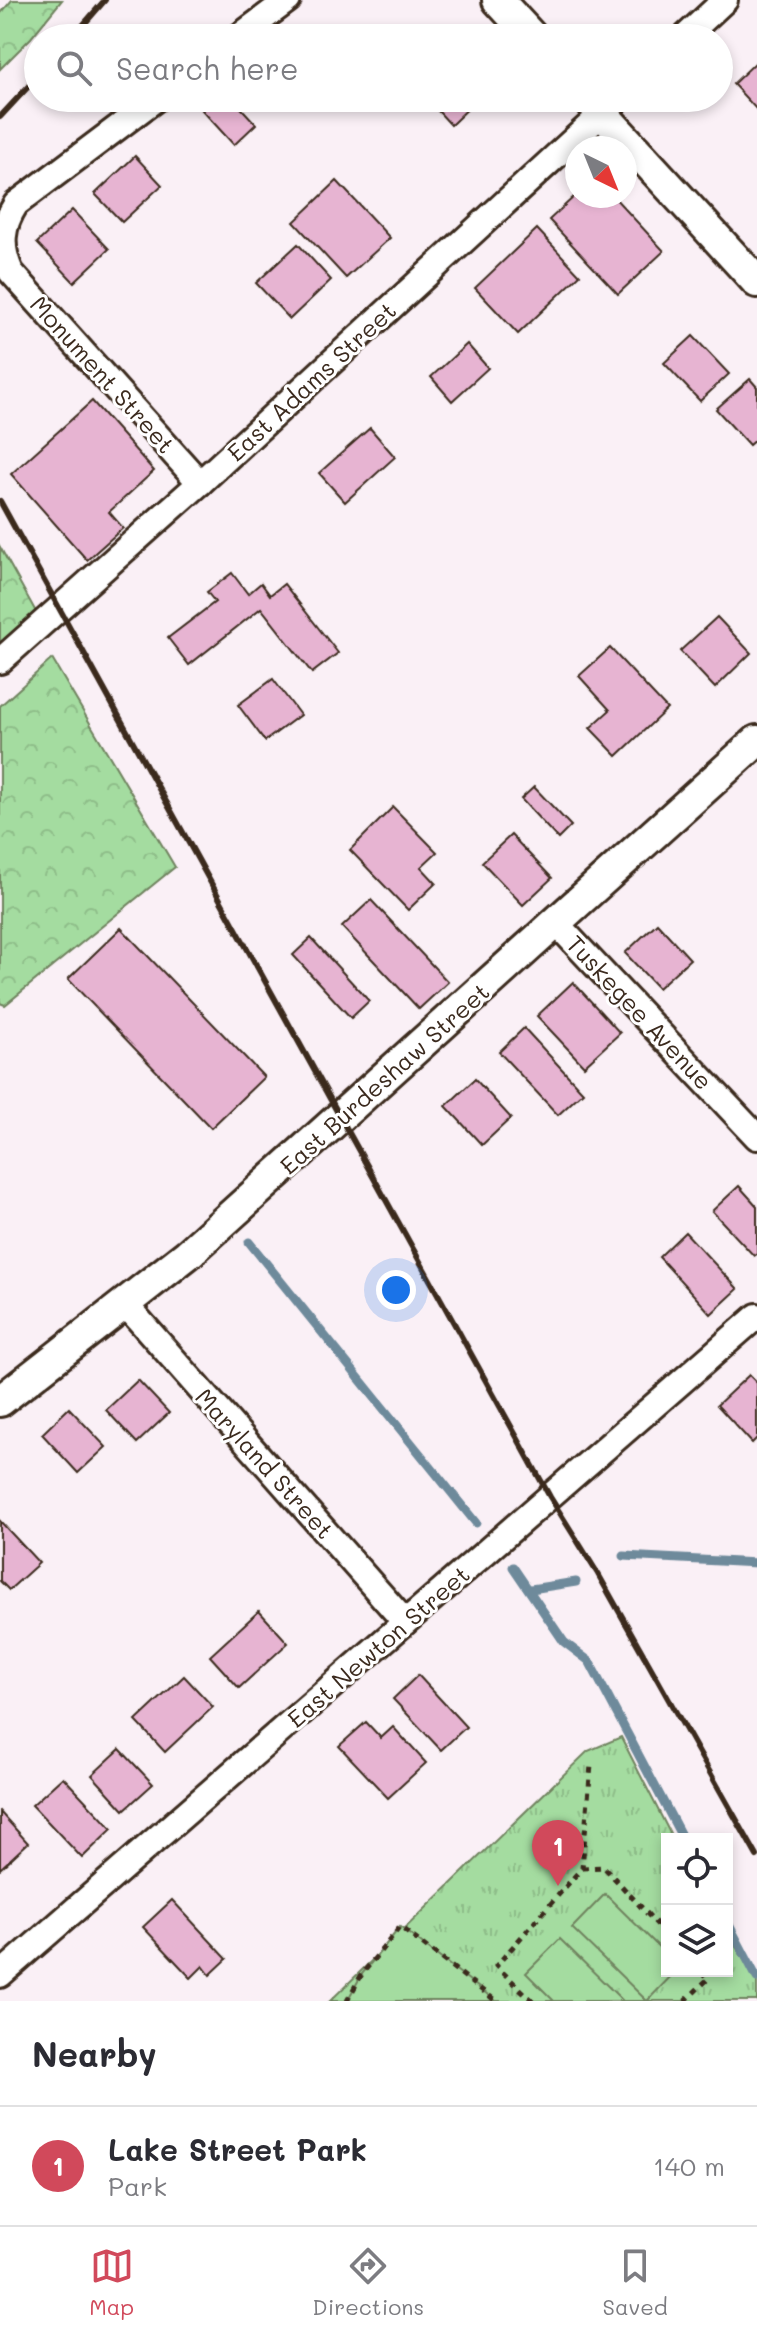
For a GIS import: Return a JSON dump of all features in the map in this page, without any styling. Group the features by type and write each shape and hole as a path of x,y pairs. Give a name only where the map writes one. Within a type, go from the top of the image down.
{"street":[{"path":"256,24 288,0"},
{"path":"498,0 520,24"},
{"path":"699,24 725,0"},
{"name":"Monument Street","path":"138,112 16,204 3,229 2,244 11,272 200,483"},
{"name":"East Adams Street","path":"0,661 200,483 593,112"},
{"path":"611,112 757,282"},
{"name":"East Burdeshaw Street","path":"0,1401 188,1254 757,741"},
{"name":"Tuskegee Avenue","path":"556,923 757,1137"},
{"name":"Maryland Street","path":"125,1304 405,1622"},
{"name":"East Newton Street","path":"0,1975 757,1316"}],"path":[{"path":"533,2001 496,1966 582,1868 591,1765"},
{"path":"582,1868 604,1867 661,1929"},
{"path":"347,2001 362,1974 400,1927 496,2001"},
{"path":"685,2001 708,1979 706,1977"}],"green space":[{"path":"12,0 62,0 42,24 24,24 24,45 0,69 0,14"},
{"path":"0,547 36,612 0,644"},
{"path":"52,659 175,867 5,1005 0,1003 0,706"},
{"path":"621,1737 670,1833 661,1833 661,1977 733,1977 733,1942 757,1981 757,2001 330,2001 588,1751"},
{"path":"605,1894 661,1949 661,1977 670,1977 647,2001 572,1928"},
{"path":"400,1927 496,2001 347,2001 362,1974"},
{"path":"560,1939 623,2001 554,2001 526,1973"}],"building":[{"path":"757,61 757,110 733,84"},
{"path":"204,112 245,112 256,124 234,145"},
{"path":"439,112 464,112 451,125"},
{"path":"135,156 162,185 122,222 95,194"},
{"path":"337,181 390,238 346,278 294,222"},
{"path":"565,205 565,208 624,208 664,251 618,294 549,220"},
{"path":"72,210 109,249 74,282 37,243"},
{"path":"537,229 580,275 518,334 475,288"},
{"path":"298,244 331,280 290,319 256,283"},
{"path":"693,336 729,374 700,401 664,363"},
{"path":"467,344 488,368 452,401 431,377"},
{"path":"750,379 757,387 757,438 749,445 716,409"},
{"path":"92,401 154,471 109,512 123,528 87,560 11,474"},
{"path":"370,428 395,457 345,502 319,473"},
{"path":"232,573 248,594 261,583 270,595 284,584 338,653 312,673 261,608 189,665 168,638 215,602 207,592"},
{"path":"717,617 751,653 715,688 680,651"},
{"path":"610,648 667,709 617,756 590,728 610,710 579,676"},
{"path":"273,679 300,715 265,741 238,705"},
{"path":"534,787 571,826 558,839 521,799"},
{"path":"393,807 437,852 421,867 436,883 408,910 350,850"},
{"path":"511,835 552,878 523,905 482,862"},
{"path":"371,900 448,982 419,1009 342,927"},
{"path":"657,923 690,959 658,988 625,953"},
{"path":"121,928 264,1077 211,1128 68,979"},
{"path":"311,938 369,1001 351,1018 293,955"},
{"path":"573,982 620,1033 584,1066 537,1016"},
{"path":"524,1028 583,1092 558,1115 499,1052"},
{"path":"475,1079 511,1118 482,1145 446,1106"},
{"path":"739,1186 757,1206 757,1254 754,1256 712,1211"},
{"path":"685,1232 738,1289 711,1314 659,1257"},
{"path":"749,1375 757,1383 757,1438 752,1443 717,1405"},
{"path":"138,1380 169,1413 137,1443 106,1410"},
{"path":"69,1408 106,1447 78,1473 42,1434"},
{"path":"0,1521 39,1563 9,1590 0,1581"},
{"path":"259,1611 288,1643 239,1688 210,1656"},
{"path":"418,1675 466,1727 441,1750 393,1699"},
{"path":"184,1676 213,1707 165,1752 136,1721"},
{"path":"366,1722 381,1738 393,1727 426,1763 388,1798 339,1746"},
{"path":"120,1749 153,1784 124,1810 92,1775"},
{"path":"63,1777 112,1829 82,1858 32,1805"},
{"path":"0,1812 28,1843 0,1869"},
{"path":"172,1900 227,1959 210,1975 203,1966 191,1978 143,1927"}],"waterway":[{"path":"249,1242 476,1523"},
{"path":"624,1556 757,1563"},
{"path":"513,1567 564,1642 589,1661 680,1833"},
{"path":"531,1589 576,1582"},
{"path":"733,1932 757,1978"}],"railway":[{"path":"84,24 105,0"},
{"path":"0,117 24,91"},
{"path":"0,501 550,1497 598,1574 757,1856"}],"place":[{"name":"Lake Street Park","path":"558,1886"}]}
